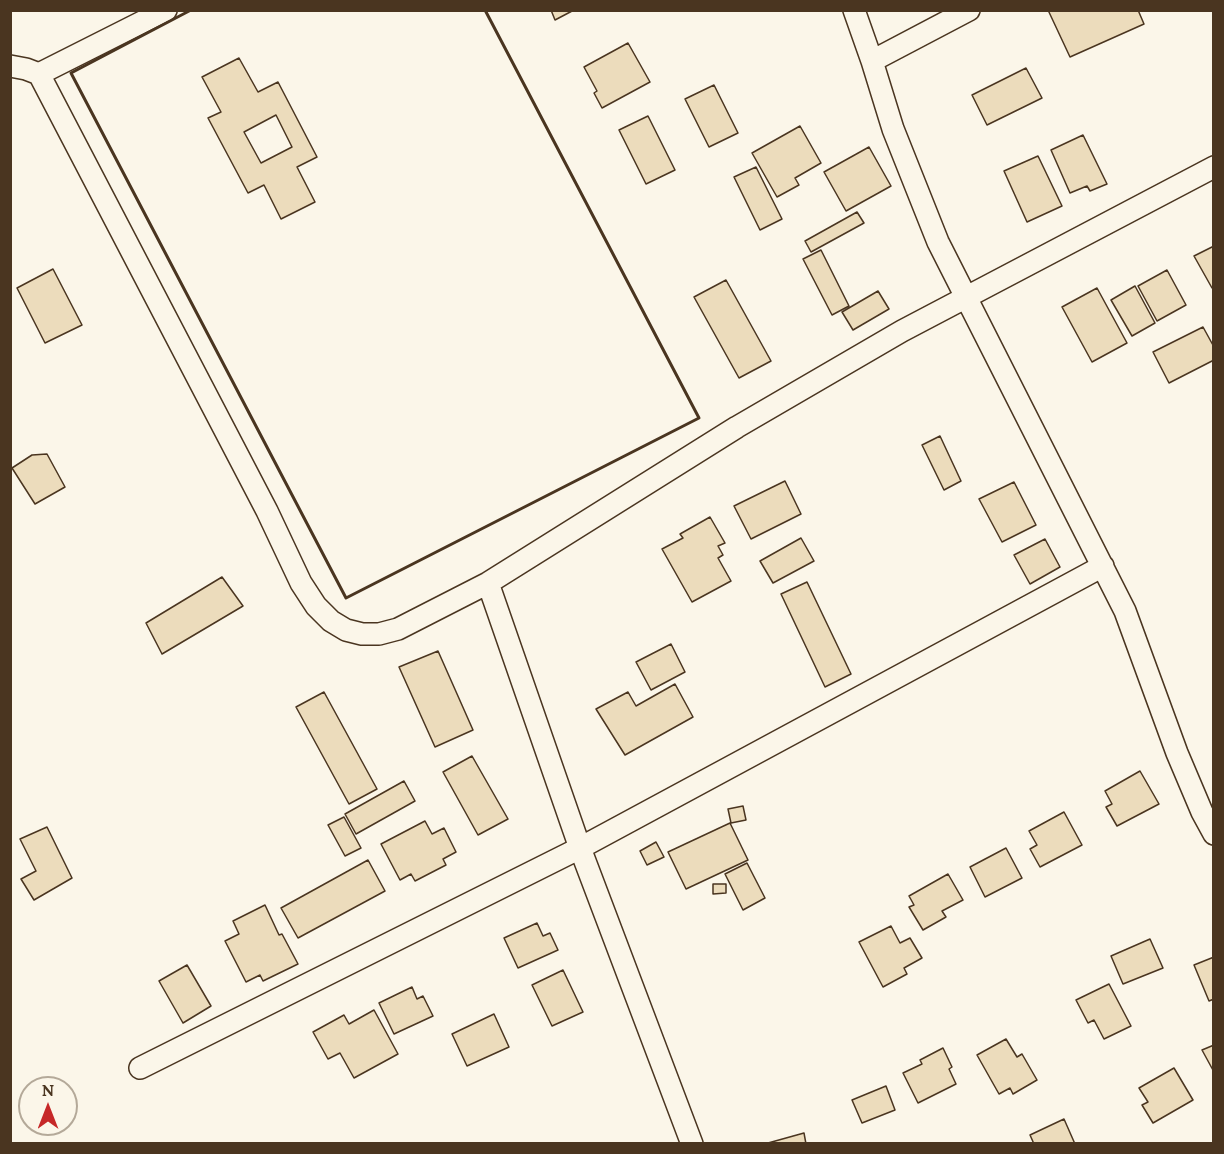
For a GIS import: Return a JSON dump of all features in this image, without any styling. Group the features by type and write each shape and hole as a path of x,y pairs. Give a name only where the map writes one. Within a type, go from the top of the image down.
{"street":[{"path":"39,74 166,10"},
{"path":"854,10 897,140 938,242 1125,611 1177,753 1214,834"},
{"path":"872,61 969,10"},
{"path":"11,65 39,74 267,511 301,583 316,606 331,621 346,630 362,634 379,634 398,629 488,583 737,427 902,330 1214,167"},
{"path":"140,1068 580,848 1103,566"},
{"path":"488,583 580,848 687,1142"}],"building":[{"path":"551,10 574,10 555,20"},
{"path":"1048,10 1138,10 1144,24 1070,57"},
{"path":"628,43 650,82 602,108 594,93 597,91 584,67"},
{"path":"239,58 258,92 278,82 317,157 297,167 315,202 281,219 264,185 248,193 208,118 221,112 202,77","holes":["276,115 292,147 261,163 244,132"]},
{"path":"1026,68 1042,98 987,125 972,95"},
{"path":"714,85 738,133 709,147 685,99"},
{"path":"648,116 675,170 646,184 619,130"},
{"path":"800,126 821,163 795,178 799,185 777,197 752,153"},
{"path":"1083,135 1107,184 1090,191 1087,186 1070,193 1051,150"},
{"path":"869,147 891,186 846,211 824,172"},
{"path":"1038,156 1062,206 1027,222 1004,171"},
{"path":"756,167 782,219 760,230 734,177"},
{"path":"857,212 864,223 811,252 805,241"},
{"path":"1214,246 1214,287 1212,288 1194,256"},
{"path":"821,250 849,306 832,315 803,259"},
{"path":"53,269 82,325 45,343 17,288"},
{"path":"1167,270 1186,305 1157,321 1138,286"},
{"path":"726,280 771,361 739,378 694,297"},
{"path":"1135,286 1155,323 1132,336 1111,300"},
{"path":"1097,288 1127,343 1092,362 1062,307"},
{"path":"878,291 889,309 853,330 842,312"},
{"path":"1203,327 1214,347 1214,360 1169,383 1153,352"},
{"path":"940,436 961,481 944,490 922,445"},
{"path":"47,454 65,487 35,504 12,468 32,455"},
{"path":"785,481 801,514 751,539 734,506"},
{"path":"1014,482 1036,525 1002,542 979,499"},
{"path":"710,517 725,543 718,546 723,555 718,558 731,581 692,602 662,549 683,538 680,534"},
{"path":"801,538 814,561 773,583 760,561"},
{"path":"1045,539 1060,567 1030,584 1014,555"},
{"path":"222,577 243,606 162,654 146,623"},
{"path":"807,582 851,674 825,687 781,594"},
{"path":"671,644 685,672 651,690 636,662"},
{"path":"438,651 473,730 435,747 399,667"},
{"path":"675,684 693,717 625,755 596,709 628,692 636,706"},
{"path":"324,692 377,789 349,804 296,707"},
{"path":"472,756 508,819 478,835 443,772"},
{"path":"1140,771 1159,804 1117,826 1106,807 1112,804 1105,791"},
{"path":"404,781 415,801 356,834 345,814"},
{"path":"743,806 746,820 731,823 728,809"},
{"path":"1064,812 1082,845 1040,867 1030,849 1037,845 1029,831"},
{"path":"344,817 361,848 345,856 328,825"},
{"path":"425,821 432,834 444,828 456,852 443,859 446,865 415,881 411,874 400,880 381,844"},
{"path":"730,823 748,860 686,889 668,852"},
{"path":"47,827 72,878 34,900 21,879 36,871 20,839"},
{"path":"656,842 664,857 647,865 640,851"},
{"path":"1006,848 1022,878 985,897 970,867"},
{"path":"368,860 385,891 298,938 281,908"},
{"path":"747,863 765,898 743,910 725,874"},
{"path":"948,874 963,900 942,911 946,917 923,930 909,907 914,905 909,896"},
{"path":"713,884 726,884 726,893 713,894"},
{"path":"265,905 279,935 282,934 298,964 263,981 260,975 246,982 225,941 239,934 233,921"},
{"path":"537,923 543,936 550,933 558,950 518,968 504,938"},
{"path":"891,926 900,943 910,938 922,958 904,968 907,974 883,987 859,942"},
{"path":"1150,939 1163,968 1123,984 1111,956"},
{"path":"1214,957 1214,999 1209,1001 1194,965"},
{"path":"187,965 211,1006 183,1023 159,981"},
{"path":"563,970 583,1012 552,1026 532,985"},
{"path":"1109,984 1131,1026 1104,1039 1094,1020 1088,1023 1076,1000"},
{"path":"412,987 417,999 423,996 433,1016 394,1034 379,1003"},
{"path":"374,1010 398,1054 354,1078 340,1053 328,1059 313,1032 344,1015 349,1024"},
{"path":"494,1014 509,1047 467,1066 452,1034"},
{"path":"1006,1039 1017,1057 1022,1054 1037,1080 1013,1094 1010,1088 999,1094 977,1055"},
{"path":"1214,1045 1214,1072 1202,1050"},
{"path":"943,1048 952,1067 949,1069 956,1084 918,1103 903,1073 922,1064 920,1060"},
{"path":"1174,1068 1193,1100 1153,1123 1142,1105 1148,1102 1139,1088"},
{"path":"886,1086 895,1110 862,1123 852,1100"},
{"path":"1064,1119 1075,1144 1034,1144 1030,1135"},
{"path":"804,1133 806,1144 768,1144 768,1143"}],"wall":[{"path":"191,10 71,73 346,598 699,418 485,10"}]}
